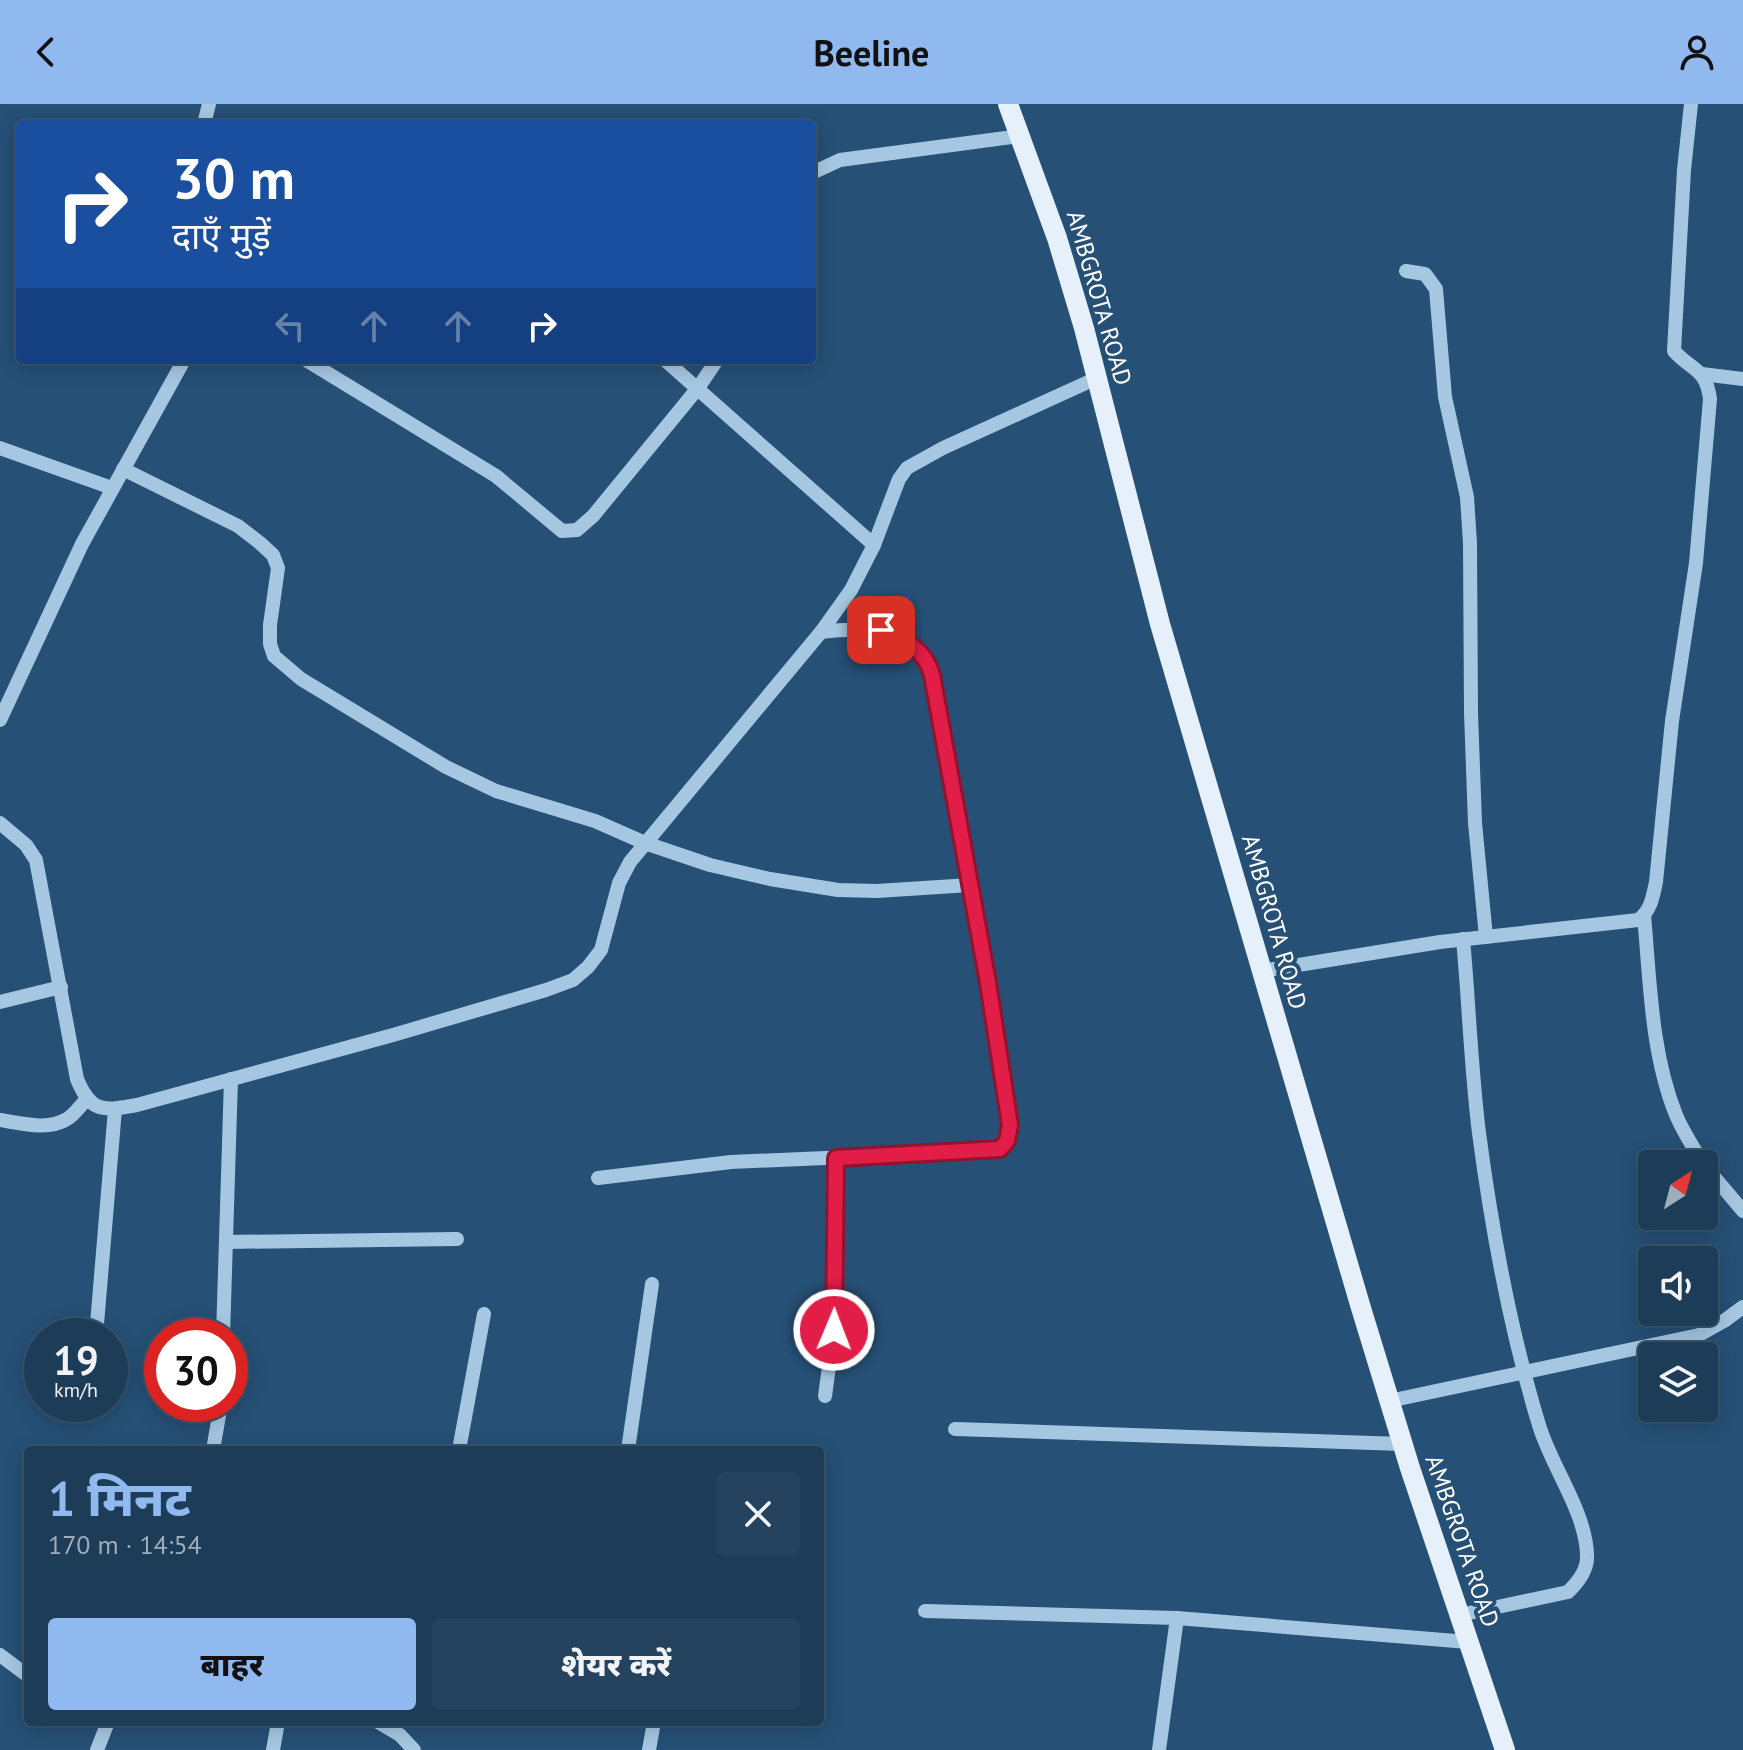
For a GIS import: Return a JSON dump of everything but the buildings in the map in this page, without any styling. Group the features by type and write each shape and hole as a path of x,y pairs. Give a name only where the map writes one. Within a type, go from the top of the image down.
{"main road":[{"name":"AMBGROTA ROAD","path":"1008,104 1057,238 1097,378 1160,624 1389,1401 1505,1750"}],"street":[{"path":"1261,971 1463,939 1638,920 1651,904 1656,882 1672,721 1696,563 1710,399 1708,384 1702,374 1674,351 1683,185 1691,104"},
{"path":"816,171 840,160 1020,136"},
{"path":"1406,271 1425,274 1436,289 1445,397 1467,497 1475,823 1486,937"},
{"path":"0,720 82,544 182,364"},
{"path":"313,364 496,476 562,531 577,530 593,516 714,364"},
{"path":"670,364 874,545"},
{"path":"1702,374 1743,379"},
{"path":"0,823 26,845 36,860 77,1079 86,1100 99,1107 115,1109 137,1105 393,1035 573,980 601,950 619,883 630,862 821,632 851,590 874,545 899,479 907,468 943,448 1097,378"},
{"path":"0,448 112,488"},
{"path":"123,469 238,526 273,555 278,568 270,625 270,644 274,656 301,679 446,767 496,791 595,821 645,843 710,865 770,879 838,890 877,891 970,885"},
{"path":"598,1178 716,1163 986,1151 1000,1149 1007,1141 1010,1125 928,661 918,649 903,639 881,630 853,628 821,632"},
{"path":"1644,915 1654,1022 1663,1074 1677,1116 1696,1150"},
{"path":"1460,1615 1568,1592 1578,1583 1587,1556 1578,1516 1540,1430 1523,1372 1491,1216 1479,1130 1463,939"},
{"path":"0,1002 61,987"},
{"path":"224,1318 231,1079"},
{"path":"0,1120 53,1124 66,1120 86,1100"},
{"path":"98,1318 115,1109"},
{"path":"825,1396 834,1330 836,1158"},
{"path":"1718,1182 1743,1211"},
{"path":"226,1242 457,1239"},
{"path":"629,1446 652,1284"},
{"path":"1389,1401 1699,1335 1743,1307"},
{"path":"460,1446 484,1314"},
{"path":"214,1446 218,1422"},
{"path":"955,1429 1402,1444"},
{"path":"925,1611 1177,1618 1468,1642"},
{"path":"1159,1750 1177,1618"},
{"path":"0,1655 24,1673"},
{"path":"97,1750 106,1726"},
{"path":"273,1750 277,1726"},
{"path":"385,1726 400,1735 414,1750"},
{"path":"649,1750 653,1726"}],"route":[{"path":"834,1330 836,1158 1000,1149 1007,1141 1010,1125 988,983 932,675 928,661 918,649 881,630"}]}
